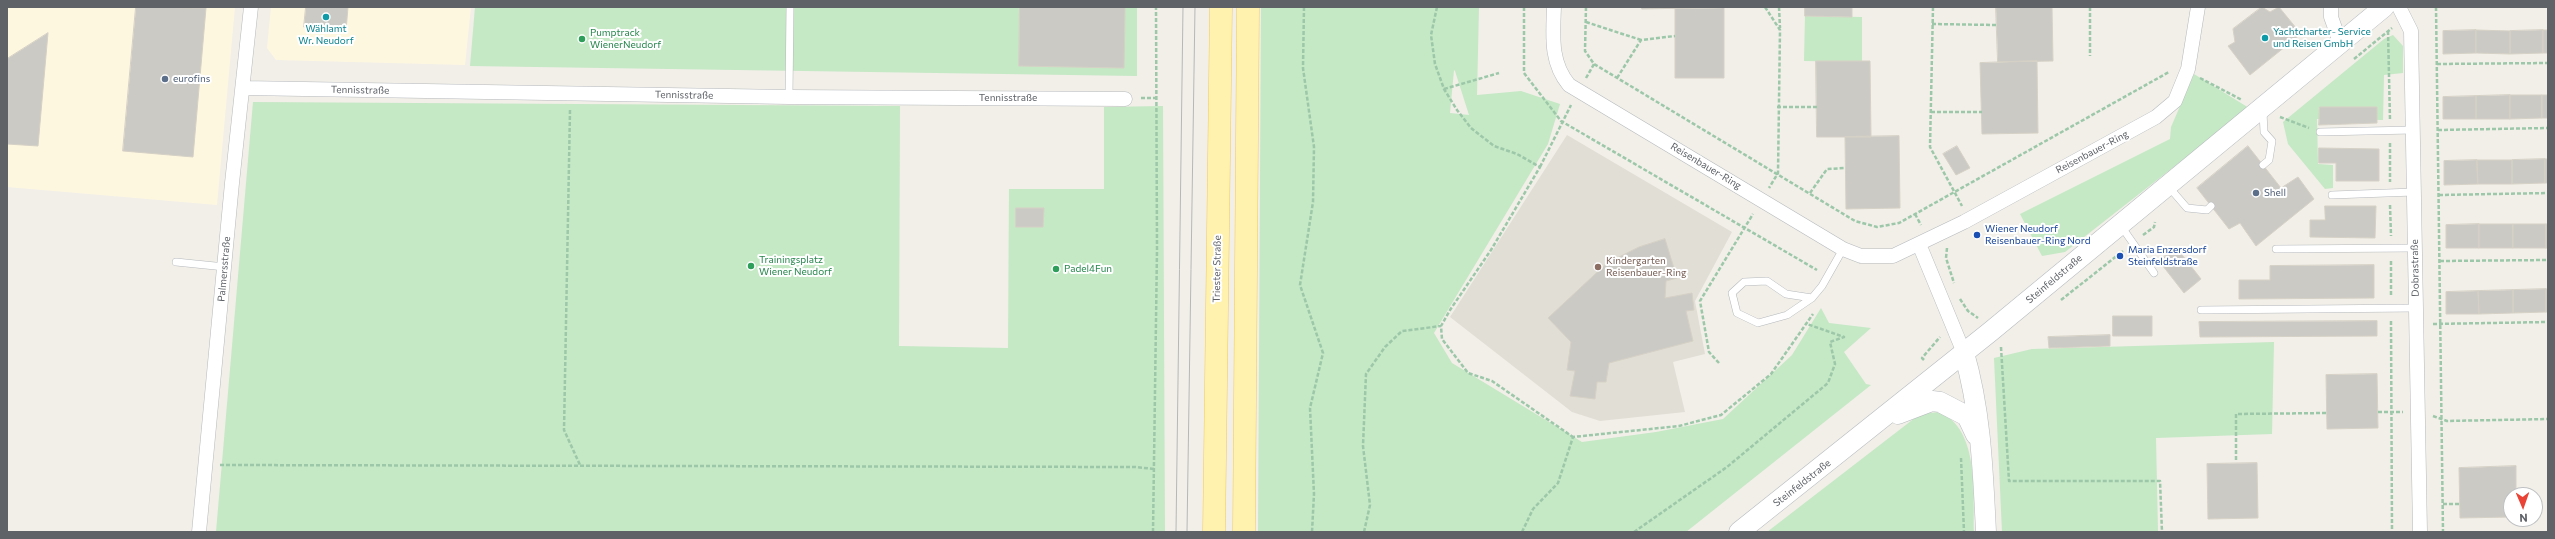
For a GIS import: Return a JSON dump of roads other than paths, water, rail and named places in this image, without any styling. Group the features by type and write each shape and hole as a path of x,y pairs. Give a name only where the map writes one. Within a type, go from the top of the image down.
{"main road":[{"name":"Triester Straße","path":"1214,532 1221,7"},
{"path":"1244,532 1248,7"},
{"name":"Steinfeldstraße","path":"1739,532 1964,353 2384,7"},
{"path":"1964,353 1974,392 1982,448 1986,532"},
{"path":"1880,421 1932,401 1940,402 1967,416 1982,448"}],"street":[{"name":"Palmersstraße","path":"199,532 251,7"},
{"name":"Reisenbauer-Ring","path":"1554,7 1555,61 1560,74 1570,85 1843,249 1861,256 1893,256 1920,244 2156,116 2175,101 2181,69 2197,23 2198,7"},
{"path":"2331,7 2331,17 2340,42"},
{"name":"Dobrastraße","path":"2399,7 2410,31 2420,532"},
{"name":"Tennisstraße","path":"243,88 789,97 1125,99"},
{"path":"1920,244 1964,353"}],"lane":[{"path":"789,97 790,7"},
{"path":"2263,106 2264,132 2272,142 2269,160 2263,165"},
{"path":"2320,132 2413,130"},
{"path":"2168,186 2187,208 2207,210 2211,206"},
{"path":"2332,195 2414,192"},
{"path":"2120,225 2154,273"},
{"path":"2276,249 2415,248"},
{"path":"1812,298 1786,294 1767,281 1744,282 1732,293 1737,314 1758,323 1787,315 1812,298 1828,276 1843,249"},
{"path":"176,262 225,267"},
{"path":"2201,310 2416,308"}],"tram line":[{"path":"1176,532 1183,7"},
{"path":"1187,532 1195,7"}],"place":[{"name":"Wählamt Wr. Neudorf","path":"326,17"},
{"name":"Yachtcharter- Service und Reisen GmbH","path":"2265,38"},
{"name":"Pumptrack WienerNeudorf","path":"582,39"},
{"name":"eurofins","path":"165,79"},
{"name":"Shell","path":"2256,193"},
{"name":"Wiener Neudorf Reisenbauer-Ring Nord","path":"1977,235"},
{"name":"Maria Enzersdorf Steinfeldstraße","path":"2120,256"},
{"name":"Trainingsplatz Wiener Neudorf","path":"751,266"},
{"name":"Kindergarten Reisenbauer-Ring","path":"1598,267"},
{"name":"Padel4Fun","path":"1056,269"}]}
